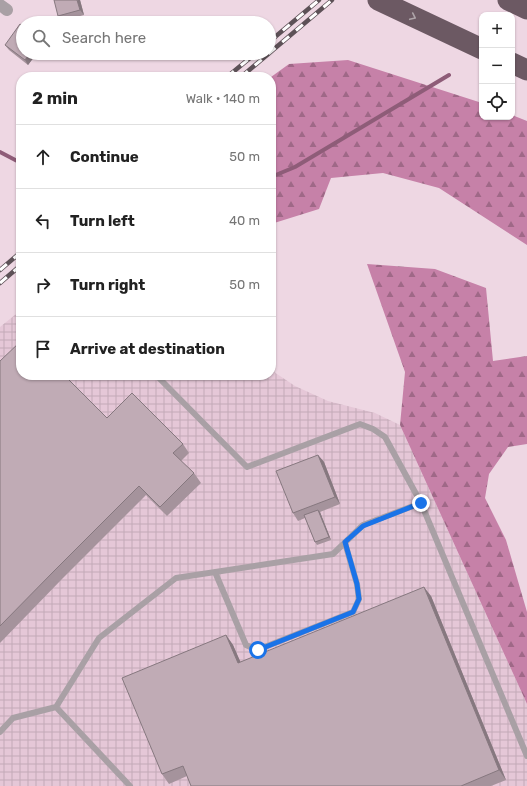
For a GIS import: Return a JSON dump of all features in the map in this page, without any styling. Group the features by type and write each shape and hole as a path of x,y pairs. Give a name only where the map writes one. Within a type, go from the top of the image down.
{"highway":[{"path":"378,0 480,48"},
{"path":"508,0 527,9"}],"lane":[{"path":"161,380 247,467 360,424 374,429 385,437 421,503 527,756"},
{"path":"0,732 14,718 56,707 99,638 176,578 333,554 363,526 421,503"},
{"path":"215,572 238,630 246,645 258,650 353,612 359,599 357,584 345,542"},
{"path":"56,707 130,786"}],"shaded area":[{"path":"16,314 16,380 276,380 276,373 295,386 328,401 375,413 400,425 527,704 527,786 0,786 0,327"}],"green space":[{"path":"348,60 479,102 479,120 515,120 515,116 527,121 527,245 439,188 383,173 331,178 319,209 276,222 276,73 289,64"},
{"path":"367,264 435,269 486,288 493,361 527,356 527,444 508,447 489,474 485,498 506,540 527,612 527,704 400,425 405,372"}],"building":[{"path":"54,0 77,0 80,10 58,16"},
{"path":"16,30 16,53 5,45"},
{"path":"16,346 16,380 69,380 107,418 132,393 183,444 173,453 194,473 160,507 139,486 0,626 0,361"},
{"path":"318,455 335,497 293,513 276,471"},
{"path":"318,510 329,537 315,542 304,515"},
{"path":"424,587 499,770 461,786 191,786 183,766 162,774 122,678 226,635 238,663"}],"waterway":[{"path":"276,175 295,167 449,75"},
{"path":"0,152 16,160"}],"railway":[{"path":"276,36 319,0"},
{"path":"276,47 332,0"},
{"path":"233,72 248,60"},
{"path":"247,72 261,60"},
{"path":"0,270 16,256"},
{"path":"0,283 16,269"}],"route":[{"path":"258,650 353,612 359,599 357,584 345,542 363,526 421,503"}]}
